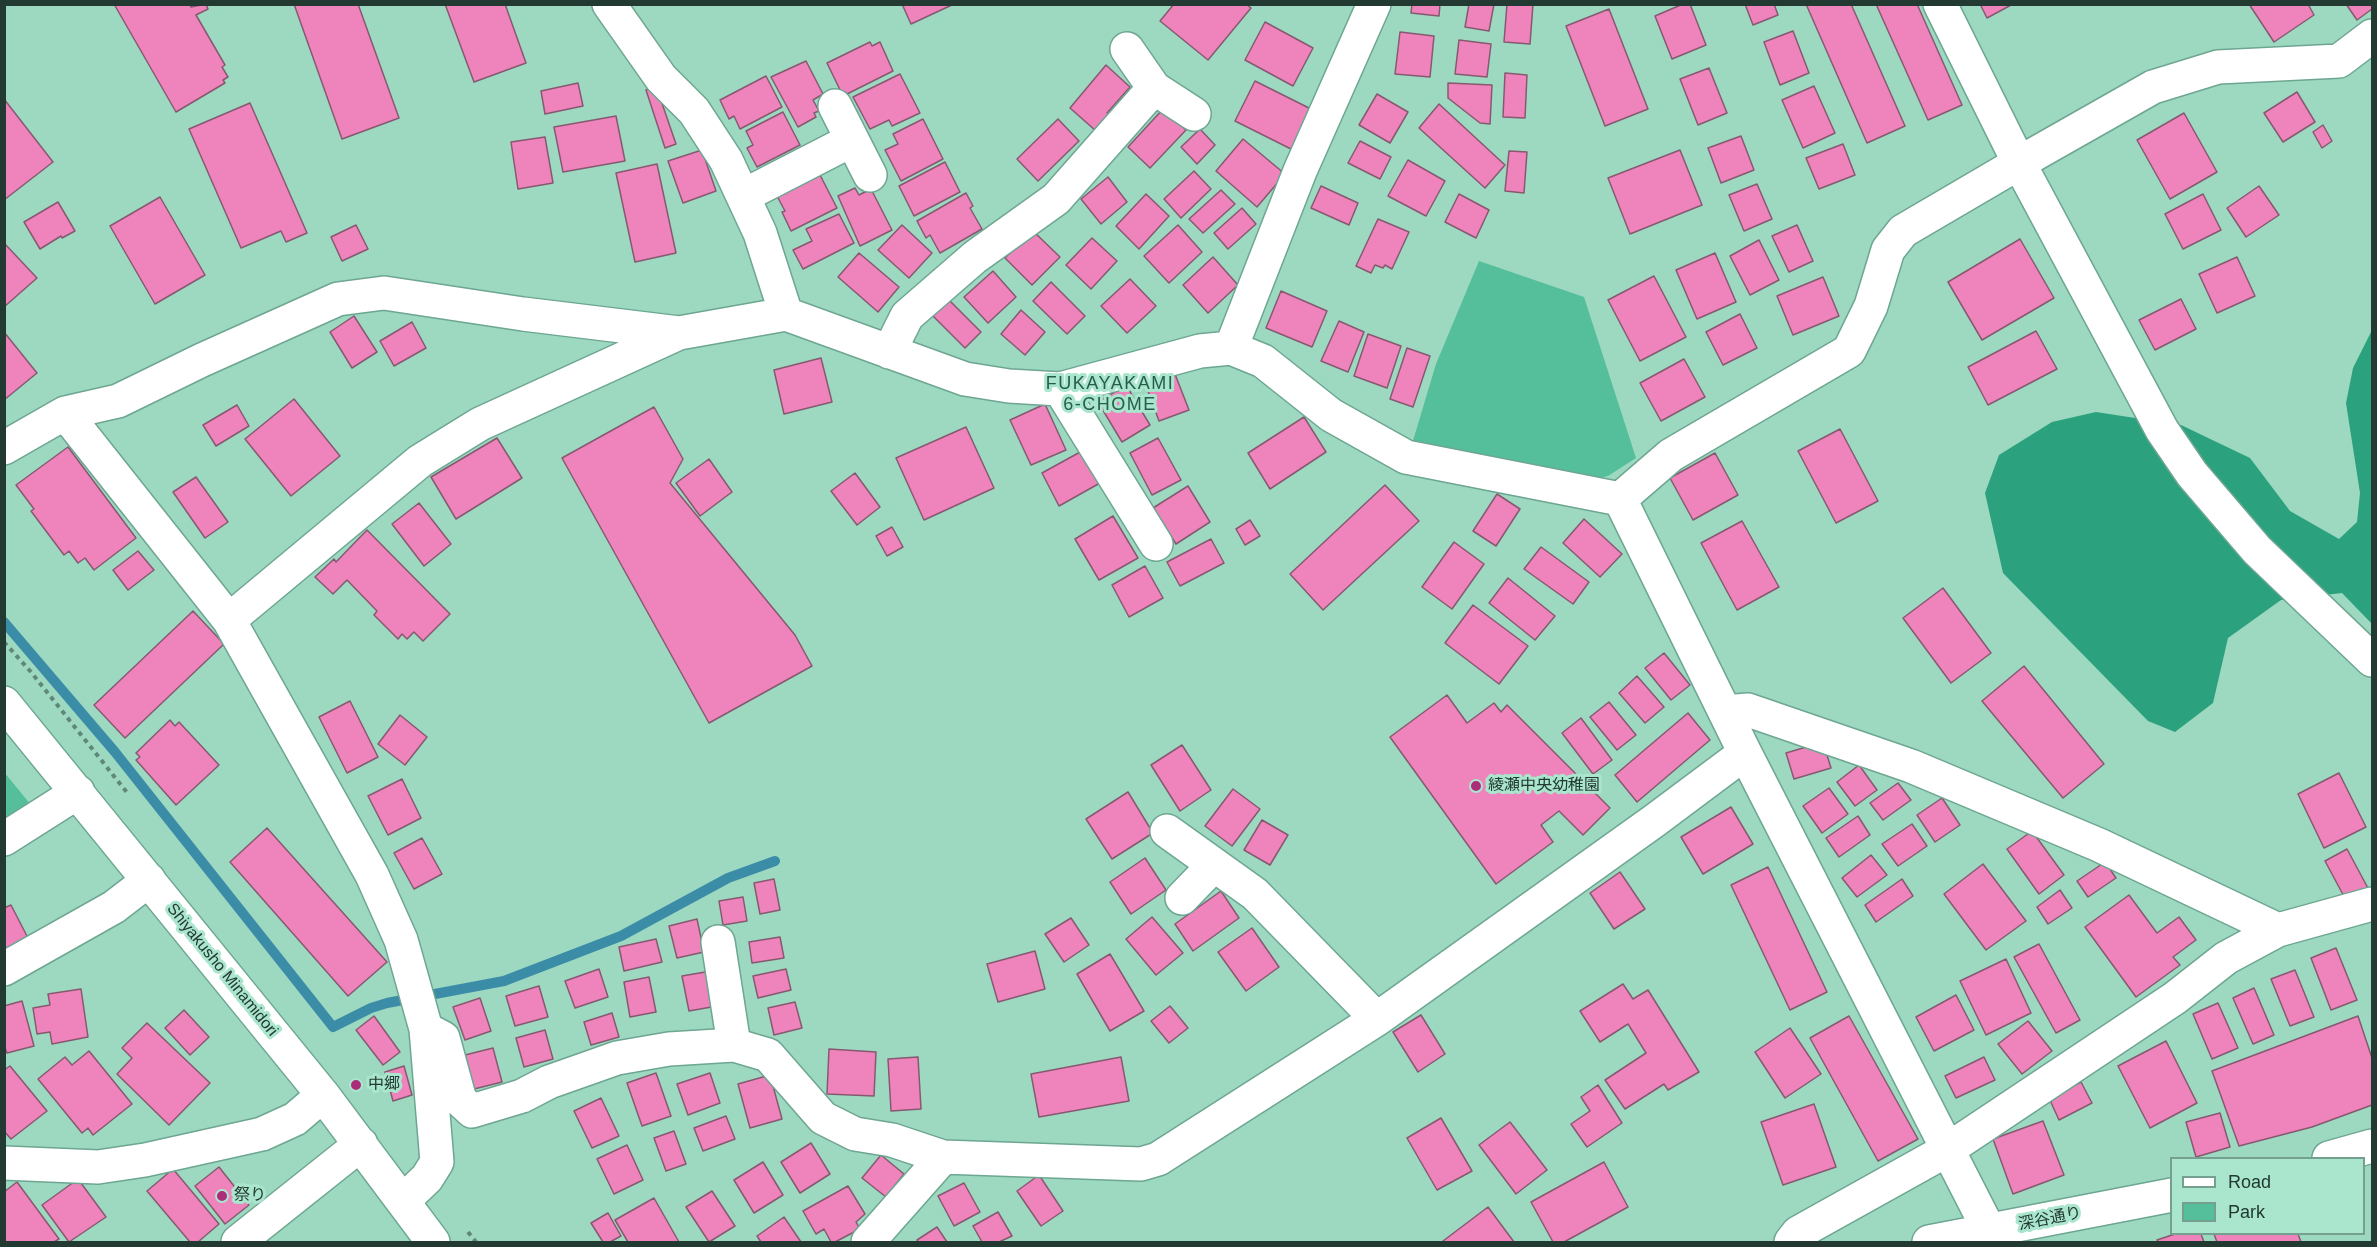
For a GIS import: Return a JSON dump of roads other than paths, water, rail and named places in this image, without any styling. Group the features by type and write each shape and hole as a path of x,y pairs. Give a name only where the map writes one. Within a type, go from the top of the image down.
{"street":[{"path":"609,4 660,78 693,111 726,160 760,233 786,315"},
{"path":"1231,348 1300,171 1374,4"},
{"path":"1940,4 2019,163 2162,430 2192,474 2257,550 2373,660"},
{"path":"1620,499 1671,455 1849,351 1871,306 1888,250 1903,231 2153,87 2218,67 2339,61 2373,36"},
{"path":"1127,49 1154,88 1194,114"},
{"path":"889,352 907,316 975,257 1056,199 1154,88"},
{"path":"835,106 870,175"},
{"path":"743,196 852,140"},
{"path":"4,448 65,413 118,401 202,360 338,299 384,293 523,314 679,333"},
{"path":"229,620 420,461 480,424 679,333 786,315 965,379 1009,386 1060,389 1200,351 1231,348 1263,361 1331,415 1406,457 1620,499"},
{"path":"1060,389 1155,544"},
{"path":"65,413 229,620 372,875 401,940 426,1029 437,1162 427,1178 403,1201"},
{"path":"1620,499 1745,753 1993,1237"},
{"name":"Shiyakusho Minamidori","path":"4,703 323,1095 433,1242"},
{"path":"1725,712 1748,710 1911,766 2098,845 2278,930"},
{"path":"426,1029 443,1038 460,1100 472,1111 522,1096 549,1082 617,1058 669,1049 734,1045 768,1055 823,1118 855,1134 892,1140 943,1157 1142,1164 1158,1159 1377,1019 1654,821 1745,753"},
{"path":"4,839 78,792"},
{"path":"1167,831 1255,894 1377,1019"},
{"path":"1182,898 1214,865"},
{"path":"4,969 114,907 149,880"},
{"path":"1791,1242 1798,1233 1947,1150 2175,998 2226,958 2278,930 2373,904"},
{"path":"718,942 734,1045"},
{"path":"4,1163 98,1167 145,1160 262,1134 295,1119 323,1095"},
{"path":"238,1242 361,1144"},
{"path":"2333,1157 2373,1146"},
{"path":"868,1242 943,1157"},
{"name":"深谷通り","path":"1929,1242 1993,1237 2170,1195"}],"waterway":[{"path":"4,622 115,752 333,1027 371,1008 387,1003 504,981 621,936 728,878 775,861"}],"place":[{"name":"綾瀬中央幼稚園","path":"1476,786"},
{"name":"中郷","path":"356,1085"},
{"name":"祭り","path":"222,1196"}],"district":[{"name":"FUKAYAKAMI 6-CHOME","path":"1110,394"}]}
